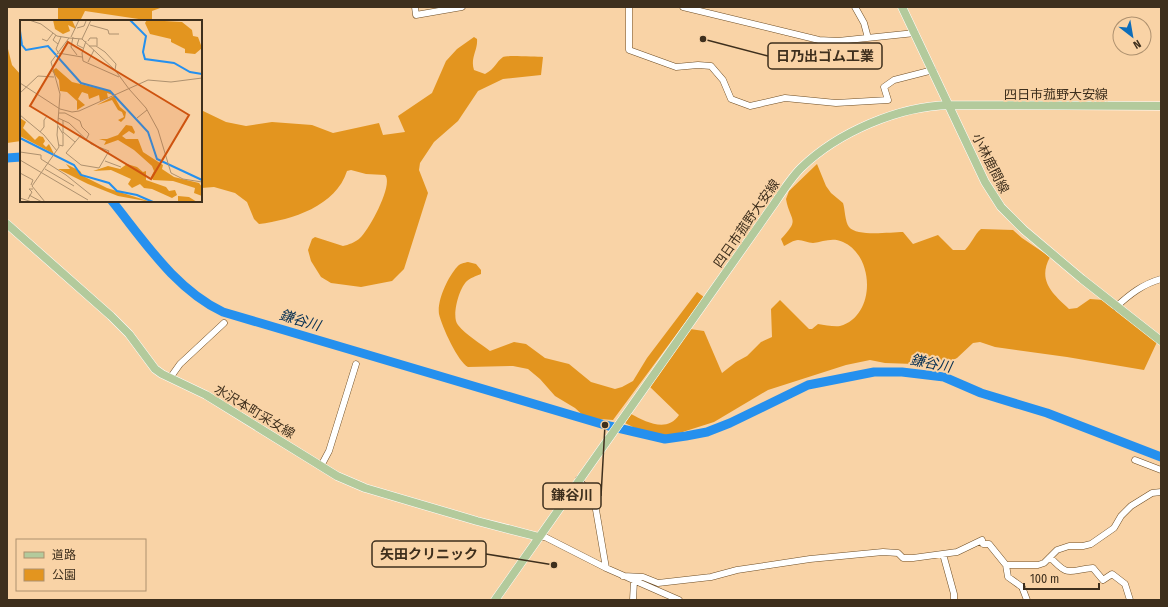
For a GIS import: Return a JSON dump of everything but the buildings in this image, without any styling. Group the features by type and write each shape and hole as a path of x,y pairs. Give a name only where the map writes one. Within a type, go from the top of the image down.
{"main road":[{"name":"小林鹿間線","path":"902,7 950,105 985,182 1001,207 1024,230 1116,307 1161,341"},
{"name":"四日市菰野大安線","path":"495,600 774,204 802,167 844,137 869,123 923,107 950,105 1161,106"},
{"name":"水沢本町采女線","path":"7,224 111,316 128,334 155,369 170,378 206,395 337,476 365,488 456,515 539,537"}],"street":[{"path":"415,7 416,15 462,7"},
{"path":"629,7 629,50 676,68 698,65 711,66 723,80 731,99 750,106 785,98 836,103 888,100 884,87 894,80 933,70"},
{"path":"683,7 819,40 838,41 915,33"},
{"path":"855,7 864,23 868,38"},
{"path":"1116,307 1132,293 1151,282 1161,279"},
{"path":"170,378 180,364 224,323"},
{"path":"321,466 329,451 356,364"},
{"path":"1135,460 1161,470"},
{"path":"582,476 595,504 606,568"},
{"path":"1006,565 1038,565 1057,550 1069,546 1083,546 1100,539 1114,528 1121,516 1131,506 1152,493 1161,492"},
{"path":"539,537 545,537 623,576 679,600"},
{"path":"623,576 643,578 658,583 711,577 737,570 810,559 883,552 898,553 903,558 908,558 957,552 982,540 983,544 989,544 1006,565 1008,577 1022,587 1027,600"},
{"path":"943,554 954,594 954,600"},
{"path":"1050,557 1062,570 1073,572 1092,568 1103,580 1112,574 1125,584 1130,600"},
{"path":"633,600 634,581"}],"green space":[{"path":"58,7 163,7 152,11 152,20 85,11 80,20 58,20"},
{"path":"474,37 477,39 473,66 474,70 485,74 505,56 543,57 541,75 503,79 478,91 458,121 434,142 420,163 419,170 428,193 404,269 392,281 361,287 331,283 321,277 311,261 308,250 312,239 315,237 343,246 360,238 369,226 383,197 387,180 385,175 366,174 351,170 347,171 341,183 323,202 298,215 259,224 254,219 247,202 235,193 214,187 202,188 202,110 226,122 246,126 272,122 312,125 333,133 379,123 383,135 405,132 398,116 432,93 446,61 457,49"},
{"path":"7,45 12,65 20,74 20,141 7,143"},
{"path":"817,164 826,186 831,193 843,203 848,225 853,230 866,233 903,232 913,244 938,235 953,250 965,250 981,229 1013,230 1050,257 1046,266 1046,280 1057,298 1069,309 1077,308 1090,299 1103,300 1157,342 1144,370 995,347 980,342 973,343 957,358 943,365 885,363 870,360 846,365 768,390 714,422 670,436 643,432 625,423 631,414 650,423 662,425 669,424 679,415 649,386 690,329 704,331 722,373 736,362 747,356 761,342 772,337 771,309 780,300 809,329 812,329 818,324 840,326 852,320 860,311 865,299 867,286 866,272 854,249 843,242 835,240 809,243 796,240 784,246 781,239 791,227 792,223 786,199 789,191"},
{"path":"468,262 476,264 481,270 481,274 467,281 461,290 457,303 455,316 456,321 465,332 490,351 514,342 526,344 545,358 569,364 591,382 615,389 633,381 647,358 697,292 704,297 613,420 586,418 575,408 555,396 540,379 528,369 513,366 468,367 464,364 451,344 443,327 439,314 439,308 441,296 450,277 458,266 462,263"}],"waterway":[{"name":"鎌谷川","path":"7,158 20,157"},
{"name":"鎌谷川","path":"113,202 175,278 190,291 223,312 605,425 665,439 686,436 707,432 730,423 808,385 874,372 902,372 944,377 981,393 1047,413 1161,457"}],"place":[{"name":"日乃出ゴム工業","path":"703,39"},
{"name":"鎌谷川","path":"605,425"},
{"name":"矢田クリニック","path":"554,565"}]}
